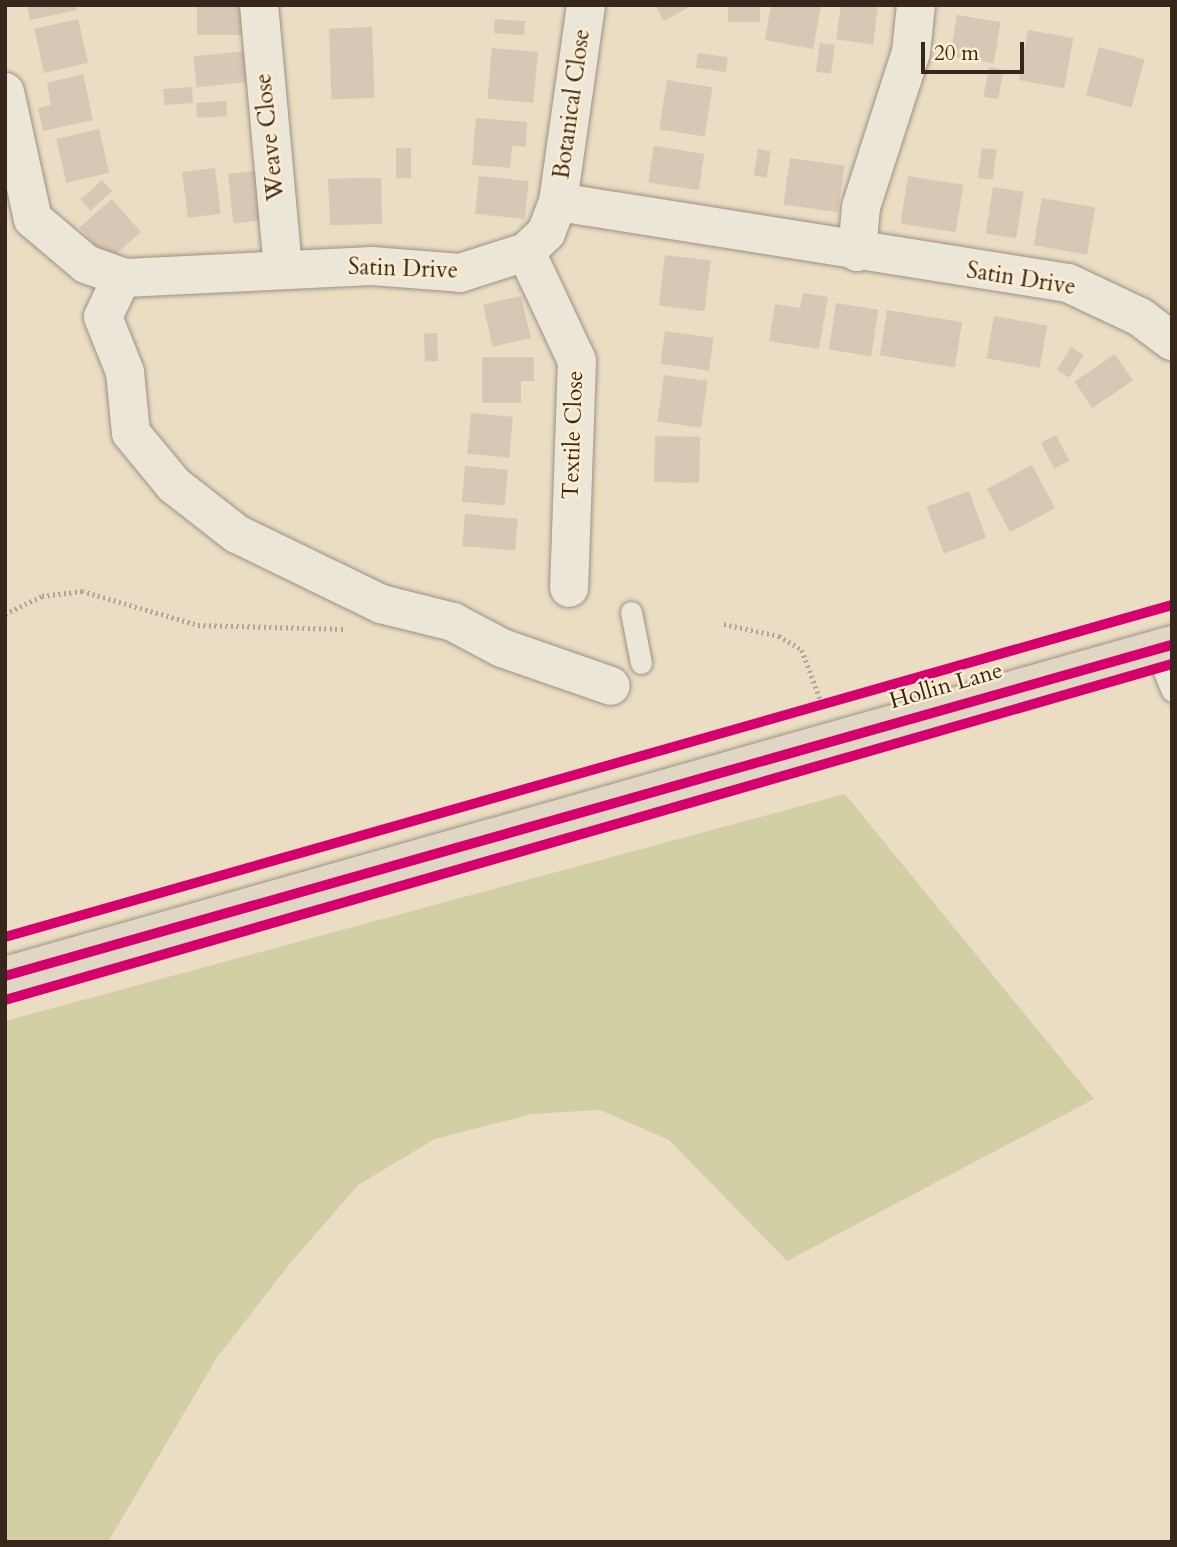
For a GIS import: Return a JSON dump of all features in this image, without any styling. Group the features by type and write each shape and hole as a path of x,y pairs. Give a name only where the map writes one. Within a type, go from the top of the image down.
{"main road":[{"name":"Hollin Lane","path":"5,975 1163,647"}],"street":[{"name":"Weave Close","path":"260,5 283,268"},
{"name":"Botanical Close","path":"558,202 586,5"},
{"path":"857,252 862,207 911,52 916,5"},
{"name":"Satin Drive","path":"5,92 33,219 86,264 122,277 283,268 460,273 526,252"},
{"name":"Satin Drive","path":"558,202 857,252 1068,283 1099,294 1172,340"},
{"path":"526,252 546,233 558,202"},
{"name":"Textile Close","path":"526,252 577,361 569,588"},
{"path":"122,277 103,317 125,372 131,433 174,485 237,534 370,617 453,622 502,648 611,686"}],"lane":[{"path":"631,612 641,663"},
{"path":"1163,647 1172,691"}],"path":[{"path":"5,614 43,596 82,591 198,625 370,617"},
{"path":"723,624 779,636 802,649 835,739"},
{"path":"810,707 834,700"}],"shaded area":[{"path":"845,794 1094,1099 787,1261 669,1140 600,1110 532,1114 435,1139 358,1185 287,1267 216,1359 108,1542 5,1542 5,1021"}],"building":[{"path":"27,5 76,5 77,10 30,20"},
{"path":"197,5 242,5 242,35 197,35"},
{"path":"655,5 693,5 664,21"},
{"path":"728,5 760,5 760,22 728,22"},
{"path":"771,5 821,5 813,49 765,40"},
{"path":"841,5 878,5 873,45 836,39"},
{"path":"957,15 1000,22 994,63 950,56"},
{"path":"78,19 88,63 44,73 34,29"},
{"path":"495,19 525,21 524,35 494,33"},
{"path":"372,27 374,98 332,99 329,29"},
{"path":"1028,30 1073,38 1064,88 1019,80"},
{"path":"820,43 835,45 831,74 816,72"},
{"path":"1099,47 1144,59 1131,107 1086,95"},
{"path":"492,48 538,52 533,103 488,99"},
{"path":"246,51 249,82 197,87 193,57"},
{"path":"698,53 728,57 726,72 696,68"},
{"path":"989,67 1004,70 998,99 983,96"},
{"path":"83,74 93,120 43,131 38,108 51,105 47,83"},
{"path":"667,80 712,87 705,137 659,129"},
{"path":"192,87 193,103 164,105 163,89"},
{"path":"226,101 227,116 197,118 196,103"},
{"path":"476,118 527,122 526,147 512,146 510,168 472,165"},
{"path":"99,129 109,173 66,183 56,139"},
{"path":"654,146 704,154 699,191 648,183"},
{"path":"396,148 411,148 411,178 396,178"},
{"path":"982,148 997,150 993,180 978,178"},
{"path":"758,149 771,151 767,178 754,176"},
{"path":"790,158 844,166 838,212 783,205"},
{"path":"215,168 221,214 188,218 182,172"},
{"path":"264,170 269,220 233,223 228,174"},
{"path":"479,176 529,181 525,219 475,214"},
{"path":"908,176 963,185 956,232 900,223"},
{"path":"381,178 382,224 330,225 328,179"},
{"path":"102,180 112,191 90,211 80,199"},
{"path":"993,187 1024,192 1016,238 986,233"},
{"path":"1042,198 1095,207 1087,255 1034,245"},
{"path":"112,199 141,232 108,260 80,227"},
{"path":"665,255 711,261 704,311 659,306"},
{"path":"803,293 828,297 819,349 769,341 775,304 800,308"},
{"path":"521,296 531,338 493,347 483,305"},
{"path":"836,303 878,310 871,356 829,349"},
{"path":"887,310 962,322 955,367 880,355"},
{"path":"994,316 1047,325 1040,368 987,358"},
{"path":"665,331 714,338 709,370 660,364"},
{"path":"424,333 437,333 438,361 425,361"},
{"path":"1071,347 1084,355 1069,378 1057,370"},
{"path":"1115,354 1133,381 1092,408 1074,381"},
{"path":"482,357 534,357 534,381 521,381 521,403 482,403"},
{"path":"664,375 708,381 701,428 657,422"},
{"path":"471,413 513,417 509,458 467,454"},
{"path":"1056,435 1069,461 1054,469 1041,443"},
{"path":"655,436 700,437 699,483 654,482"},
{"path":"1032,465 1055,508 1010,532 987,489"},
{"path":"465,466 508,470 505,506 462,502"},
{"path":"969,491 986,538 944,553 927,506"},
{"path":"465,514 518,519 515,550 462,546"}],"cycle path":[{"path":"5,937 1172,605"},
{"path":"5,976 1172,645"},
{"path":"5,1000 1172,664"}]}
